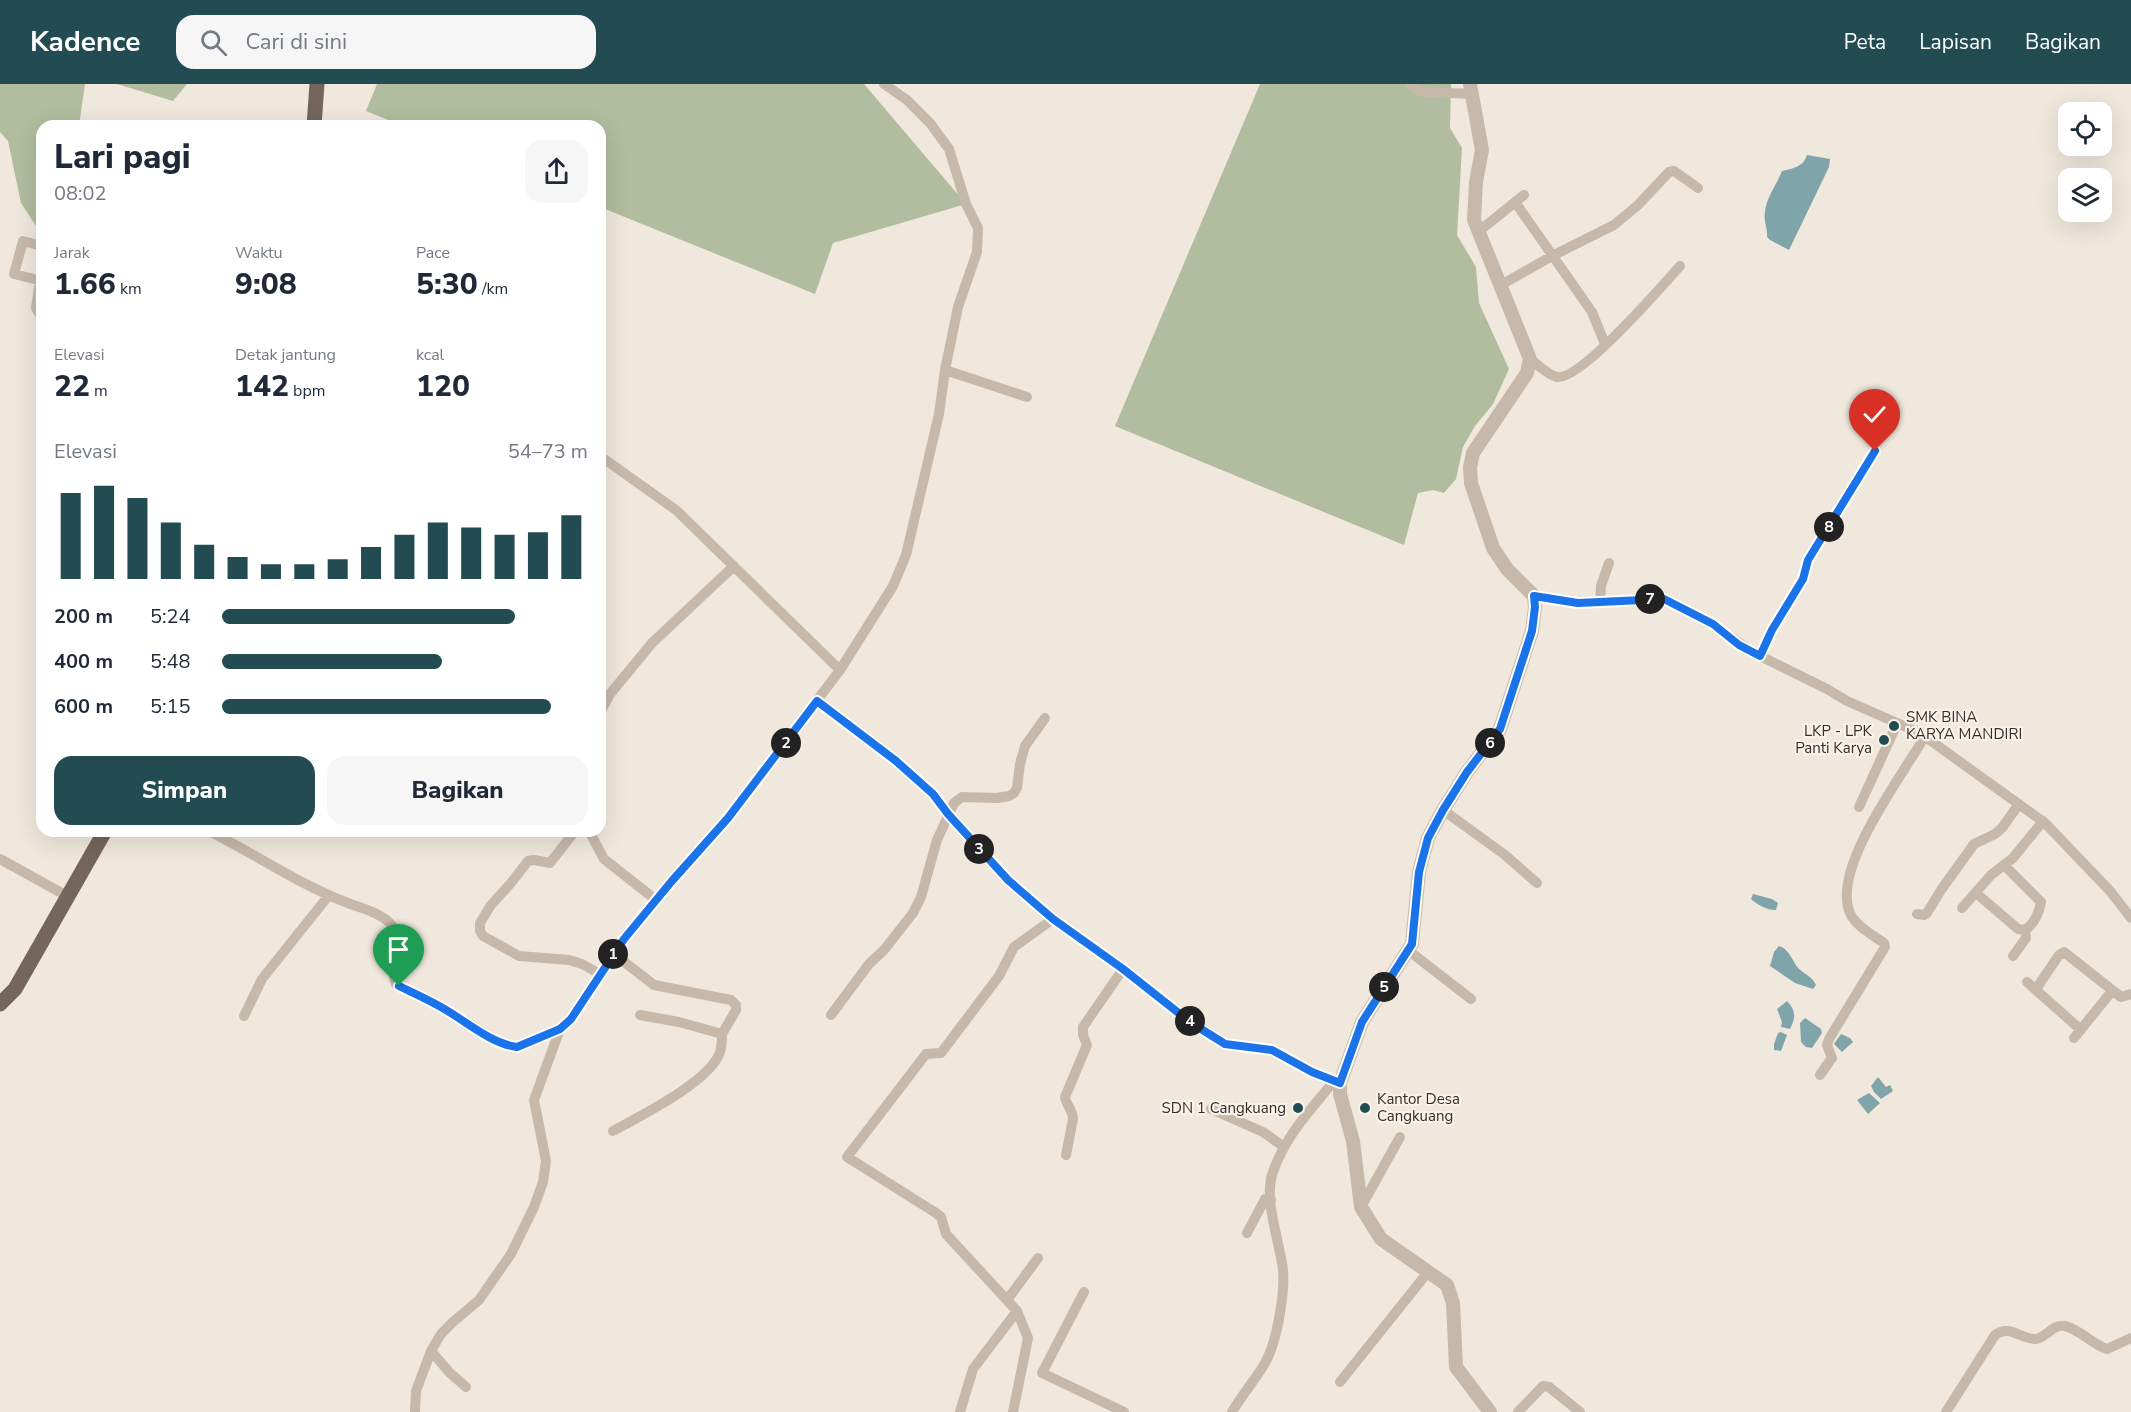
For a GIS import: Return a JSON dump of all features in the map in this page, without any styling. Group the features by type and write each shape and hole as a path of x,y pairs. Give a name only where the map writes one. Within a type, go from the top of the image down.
{"main road":[{"path":"314,120 317,84"},
{"path":"0,1004 19,982 101,837"}],"street":[{"path":"220,837 329,895 376,914 394,927 399,940 393,978 399,986 444,1008 495,1040 517,1047 560,1029 571,1019 614,954 656,900 728,818 840,670 893,586 906,555 938,423 945,370 958,307 977,252 978,228 966,204 949,148 914,107 884,84"},
{"path":"1410,84 1425,92 1471,89 1482,150 1474,220 1530,359 1555,377 1577,370 1628,323 1680,266"},
{"path":"1501,285 1614,225 1625,217 1669,172 1674,171 1698,188"},
{"path":"1478,232 1519,199 1552,256 1592,312 1605,344"},
{"path":"36,244 23,241 14,274 36,280"},
{"path":"1530,359 1527,373 1480,440 1473,453 1470,467 1474,498 1493,548 1507,569 1534,596 1578,603 1664,599 1713,624 1739,645 1847,701 1925,736 2043,821 2110,891 2131,918"},
{"path":"945,370 1027,397"},
{"path":"1760,656 1772,630 1803,579 1808,560 1875,451"},
{"path":"606,460 676,510 840,670"},
{"path":"1600,603 1601,586 1609,563"},
{"path":"606,704 621,680 652,643 734,566"},
{"path":"1232,1412 1271,1350 1283,1296 1283,1270 1271,1200 1272,1176 1292,1132 1337,1082 1362,1022 1409,951 1414,936 1421,864 1428,838 1467,772 1500,729 1532,631 1534,596"},
{"path":"817,701 896,761 933,794 948,814 1008,880 1053,919 1123,969 1190,1022 1225,1044 1272,1050 1312,1072 1337,1082"},
{"path":"831,1015 869,964 884,950 913,914 921,897 937,840 954,803 962,797 997,798 1014,793 1025,746 1045,718"},
{"path":"1859,807 1897,724"},
{"path":"1820,1075 1832,1058 1827,1045 1829,1039 1885,947 1884,943 1859,925 1847,904 1846,888 1854,858 1874,818 1925,736"},
{"path":"1917,914 1927,913 1974,844 2002,828 2019,804"},
{"path":"1443,810 1505,855 1537,883"},
{"path":"1962,908 1991,875 2013,858 2043,821"},
{"path":"570,837 550,863 528,861 512,883 490,905 480,923 480,931 483,936 519,956 569,960 600,974"},
{"path":"592,837 604,859 656,900"},
{"path":"0,859 67,896"},
{"path":"2004,866 2041,902 2040,911 2025,930"},
{"path":"1976,893 2012,924 2025,930"},
{"path":"244,1016 262,979 329,895"},
{"path":"1013,1412 1028,1338 1017,1311 946,1234 941,1217 847,1157 926,1054 941,1053 999,976 1014,947 1053,919"},
{"path":"2013,956 2026,938 2025,930"},
{"path":"1409,951 1471,999"},
{"path":"2112,991 2078,1034 2032,986 2064,952 2121,997 2131,994"},
{"path":"614,954 654,986 734,1002 736,1010 722,1034 720,1053 715,1062 701,1076 681,1091 614,1131"},
{"path":"1066,1155 1073,1113 1065,1096 1087,1045 1083,1027 1123,969"},
{"path":"640,1015 679,1022 722,1034"},
{"path":"415,1412 416,1391 431,1351 441,1334 479,1300 510,1254 534,1207 543,1182 546,1161 534,1100 560,1029"},
{"path":"1337,1082 1353,1141 1361,1207 1381,1239 1447,1285 1451,1294 1456,1367 1490,1412"},
{"path":"1211,1109 1263,1132 1284,1147"},
{"path":"1361,1207 1400,1137"},
{"path":"1247,1233 1265,1199 1271,1200"},
{"path":"1007,1300 1038,1258"},
{"path":"1340,1382 1428,1272"},
{"path":"1084,1292 1042,1373 1124,1412"},
{"path":"960,1412 973,1369 1017,1311"},
{"path":"1946,1412 1995,1335 2000,1332 2008,1330 2035,1339 2051,1329 2065,1326 2103,1348 2110,1349 2131,1338"},
{"path":"431,1351 466,1387"},
{"path":"1518,1412 1543,1386 1549,1387 1580,1412"}],"green space":[{"path":"0,84 85,84 80,120 36,120 36,226 21,203 8,141 0,132"},
{"path":"117,84 187,84 173,101"},
{"path":"377,84 864,84 966,204 833,243 815,294 606,209 606,120 388,120 366,111"},
{"path":"1260,84 1451,84 1450,128 1462,148 1457,235 1476,267 1479,303 1509,369 1493,404 1475,426 1463,447 1456,479 1444,493 1433,490 1418,493 1404,545 1115,426"}],"water":[{"path":"1807,155 1830,159 1829,167 1789,250 1767,237 1766,207 1782,171 1800,165"},
{"path":"1753,894 1778,903 1776,910 1756,903 1751,899"},
{"path":"1779,946 1788,952 1798,968 1812,979 1816,985 1813,989 1795,983 1770,966 1774,952"},
{"path":"1787,1001 1794,1014 1790,1029 1781,1027 1782,1022 1777,1009"},
{"path":"1805,1018 1821,1029 1822,1033 1812,1048 1806,1047 1801,1042 1800,1023"},
{"path":"1778,1033 1787,1035 1781,1051 1774,1050"},
{"path":"1841,1034 1853,1042 1842,1052 1834,1044"},
{"path":"1878,1077 1886,1087 1890,1085 1893,1091 1881,1099 1871,1086"},
{"path":"1869,1093 1880,1103 1868,1114 1857,1100"}],"place":[{"name":"SMK BINA KARYA MANDIRI","path":"1894,726"},
{"name":"LKP - LPK Panti Karya","path":"1884,740"},
{"name":"SDN 1 Cangkuang","path":"1298,1108"},
{"name":"Kantor Desa Cangkuang","path":"1365,1108"}],"route":[{"path":"399,986 444,1008 495,1040 512,1047 560,1029 571,1019 624,939 728,818 817,701 896,761 933,794 948,814 1008,880 1053,919 1123,969 1190,1022 1225,1044 1272,1050 1312,1072 1340,1083 1362,1022 1412,944 1419,872 1428,838 1467,772 1500,729 1532,631 1534,596 1578,603 1664,599 1713,624 1739,645 1760,656 1772,630 1803,579 1808,560 1875,451"}]}
